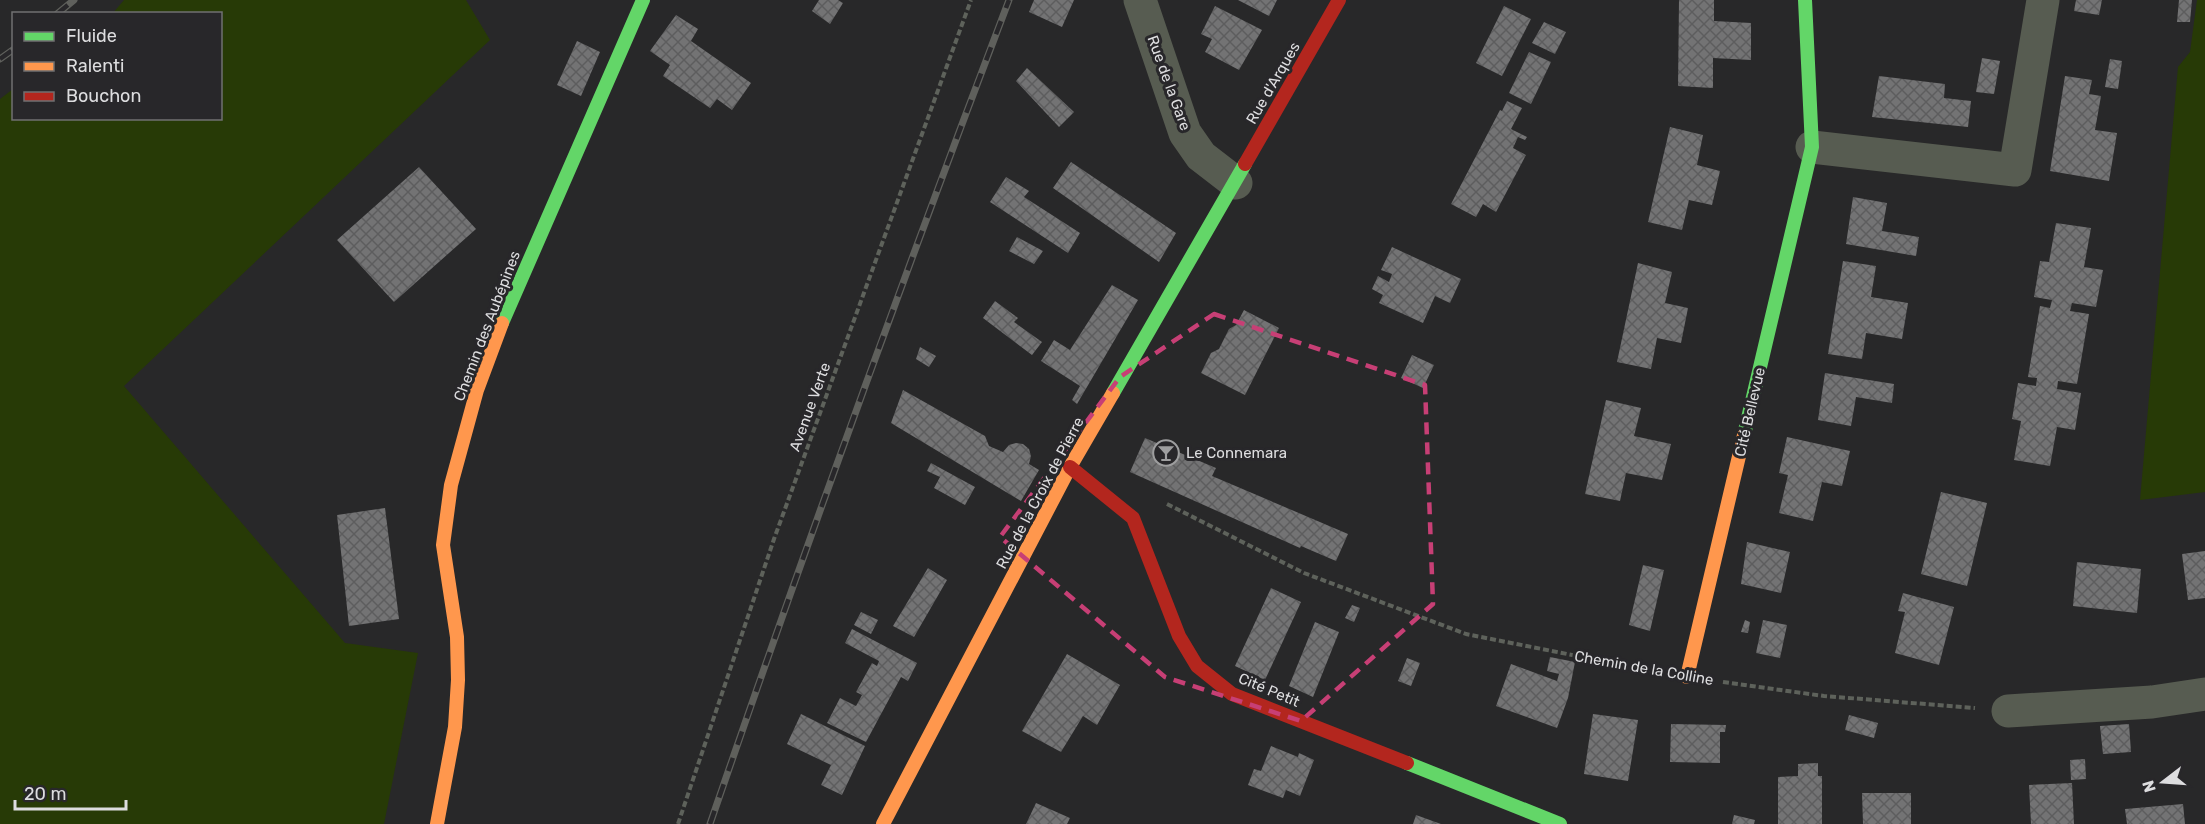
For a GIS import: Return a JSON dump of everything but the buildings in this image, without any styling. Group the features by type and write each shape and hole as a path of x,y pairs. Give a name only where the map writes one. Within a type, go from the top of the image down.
{"street":[{"name":"Chemin des Aubépines","path":"436,824 455,727 458,680 457,638 443,545 451,485 477,390 506,313 643,0"},
{"name":"Rue de la Gare","path":"1140,0 1185,133 1202,156 1236,183"},
{"name":"Rue d'Arques","path":"1236,183 1339,0"},
{"name":"Cité Bellevue","path":"1687,677 1812,147 1806,0"},
{"path":"1812,147 2015,170 2043,0"},
{"name":"Rue de la Croix de Pierre","path":"883,824 1070,467 1236,183"},
{"name":"Cité Petit","path":"1070,467 1133,519 1179,636 1197,666 1232,694 1560,824"},
{"path":"2008,711 2152,702 2205,693"}],"path":[{"name":"Avenue Verte","path":"678,824 774,538 971,0"},
{"name":"Chemin de la Colline","path":"1114,502 1141,491 1304,573 1466,634 1687,677 1824,696 2008,711"}],"highlighted area":[{"path":"1214,314 1425,385 1433,604 1301,721 1165,677 1000,537 1120,377"}],"green space":[{"path":"124,0 466,0 490,40 124,386 345,643 418,653 384,824 0,824 0,99 12,90 12,120 222,120 222,12 114,12"},
{"path":"2197,0 2205,0 2205,492 2140,500 2178,67 2190,52"}],"railway":[{"path":"59,12 74,0"},
{"path":"710,824 856,411 1009,0"},
{"path":"0,59 12,50"}],"traffic: fast":[{"path":"502,323 643,0"},
{"path":"1744,435 1812,147 1805,0"},
{"path":"1113,393 1245,164"},
{"path":"1407,763 1560,824"}],"traffic: slow":[{"path":"437,824 455,727 458,680 457,637 443,545 451,485 477,390 502,323"},
{"path":"883,824 1070,467 1113,393"},
{"path":"1687,677 1744,435"}],"traffic: jam":[{"path":"1245,164 1339,0"},
{"path":"1070,467 1133,518 1179,636 1197,666 1232,694 1407,763"}],"place":[{"name":"Le Connemara","path":"1166,453"}]}
